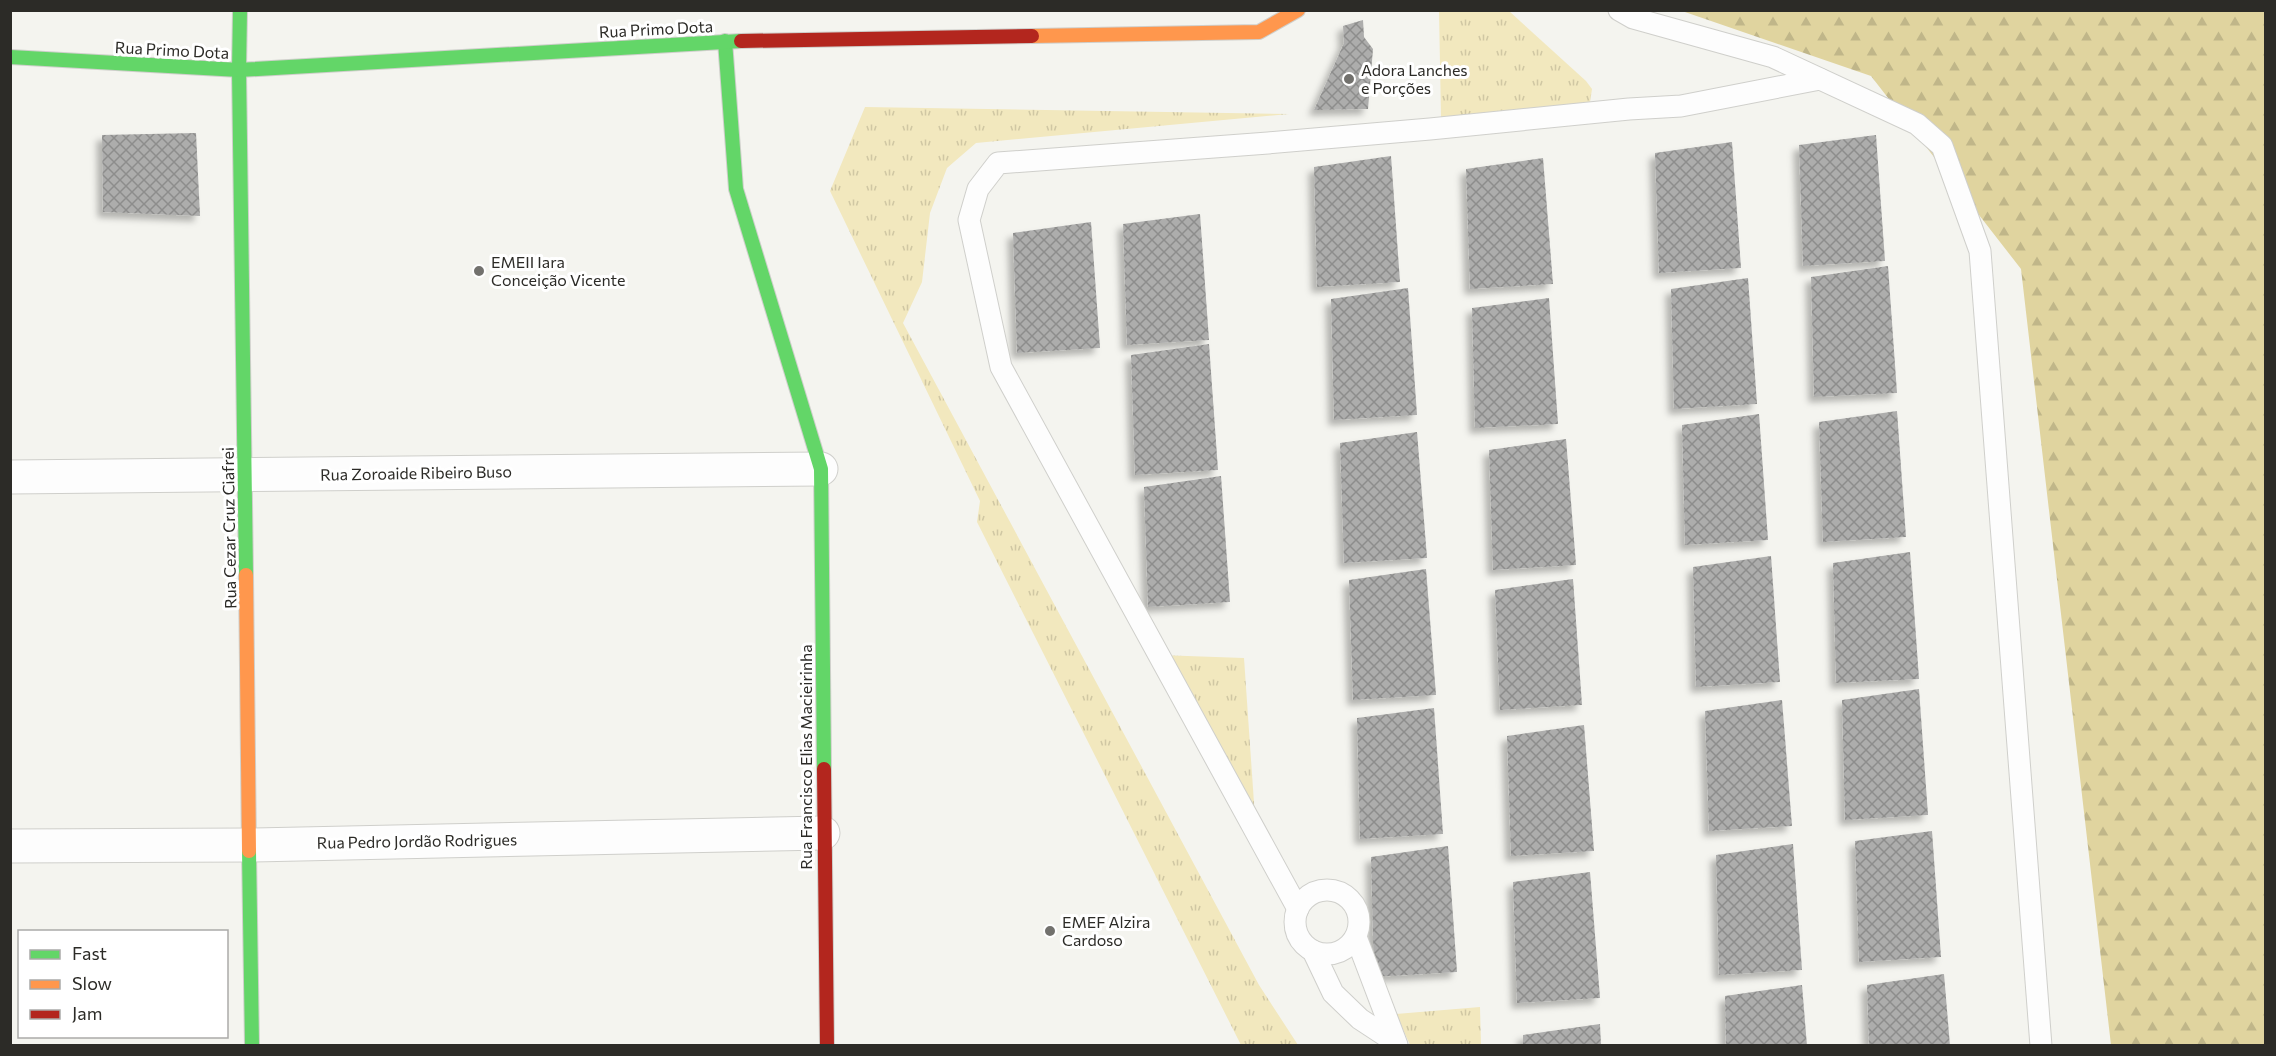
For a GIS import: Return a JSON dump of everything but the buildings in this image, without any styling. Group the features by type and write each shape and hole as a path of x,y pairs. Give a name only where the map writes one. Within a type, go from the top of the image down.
{"street":[{"name":"Rua Cezar Cruz Ciafrei","path":"240,10 252,1046"},
{"name":"Rua Primo Dota","path":"10,57 239,70 725,41 1259,32 1298,10"},
{"name":"Rua Francisco Elias Macieirinha","path":"725,41 736,189 821,469 827,1046"},
{"name":"Rua Zoroaide Ribeiro Buso","path":"10,477 821,469"},
{"name":"Rua Pedro Jordão Rodrigues","path":"10,846 250,845 823,833"}],"lane":[{"path":"1619,10 1634,18 1773,57 1917,124 1942,146 1980,251 2041,1046"},
{"path":"1298,909 1001,367 969,220 978,189 998,163 1280,142 1681,106 1820,79"},
{"path":"1316,892 1341,893 1351,901 1357,912 1359,924 1356,937 1338,953 1325,954 1313,951 1303,943 1297,933 1295,921 1298,909 1305,898 1316,892"},
{"path":"1356,937 1396,1044"},
{"path":"1313,951 1333,993 1360,1019 1396,1044"}],"green space":[{"path":"1439,11 1509,11 1586,81 1592,89 1590,102 1441,117"},
{"path":"1682,11 2265,11 2265,1045 2111,1045 2021,269 1871,76"},
{"path":"865,107 1289,114 976,143 947,168 930,213 922,282 903,323 1259,985 1298,1045 1241,1045 977,522 980,501 830,191"},
{"path":"1159,655 1244,658 1256,832"},
{"path":"1480,1007 1481,1045 1410,1045 1396,1014"}],"traffic: fast":[{"path":"240,10 246,575"},
{"path":"725,41 736,189 821,469 824,769"},
{"path":"10,57 239,70 741,41"},
{"path":"249,851 252,1046"}],"traffic: slow":[{"path":"1032,36 1259,32 1298,10"},
{"path":"246,575 249,851"}],"traffic: jam":[{"path":"741,41 1032,36"},
{"path":"824,769 827,1046"}],"place":[{"name":"Adora Lanches e Porções","path":"1349,79"},
{"name":"EMEII Iara Conceição Vicente","path":"479,271"},
{"name":"EMEF Alzira Cardoso","path":"1050,931"}]}
